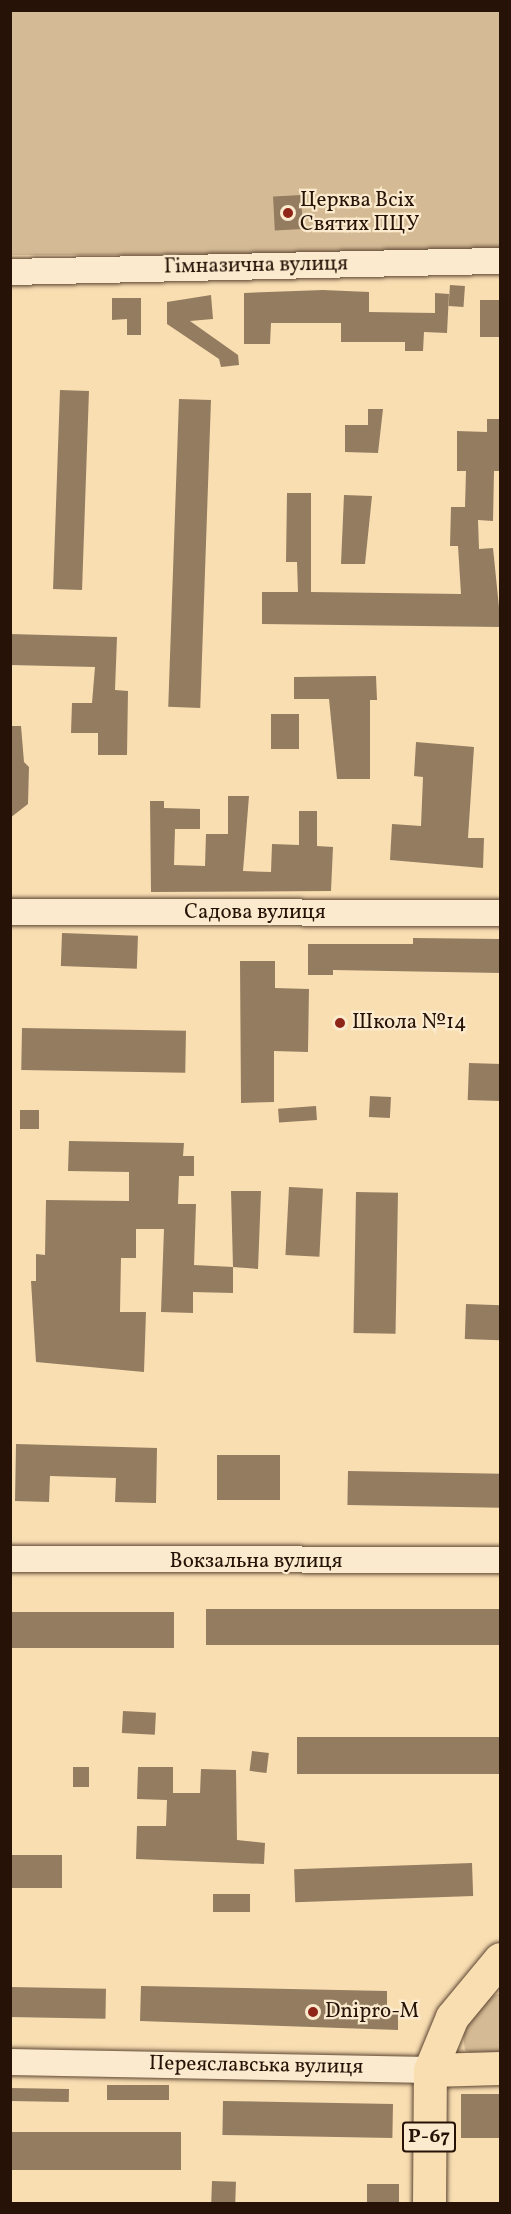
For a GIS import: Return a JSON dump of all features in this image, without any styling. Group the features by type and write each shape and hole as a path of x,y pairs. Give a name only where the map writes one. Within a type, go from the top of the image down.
{"main road":[{"name":"Р-67","path":"429,2204 430,2070 452,2017 488,1986 501,1959"},
{"name":"Переяславська вулиця","path":"430,2070 501,2068"}],"street":[{"name":"Гімназична вулиця","path":"10,272 501,261"},
{"name":"Садова вулиця","path":"10,912 501,913"},
{"name":"Вокзальна вулиця","path":"10,1559 501,1560"},
{"name":"Переяславська вулиця","path":"10,2062 430,2070"}],"shaded area":[{"path":"10,11 500,11 500,255 10,255"},
{"path":"500,1993 500,2058 475,2056 465,2050 462,2027 488,1998"}],"building":[{"name":"Церква Всіх Святих ПЦУ","path":"301,195 303,229 275,230 273,196"},
{"path":"450,285 465,286 463,307 449,306"},
{"path":"323,290 369,292 369,312 435,313 435,293 449,294 447,333 424,332 423,351 405,351 405,342 341,342 341,323 271,323 270,344 244,344 244,293"},
{"path":"211,295 213,319 190,321 238,355 239,365 221,367 219,359 167,324 167,302"},
{"path":"112,298 141,298 141,335 127,335 127,319 112,320"},
{"path":"480,300 500,300 500,337 480,337"},
{"path":"60,390 89,391 82,590 53,589"},
{"path":"179,399 211,400 200,708 168,707"},
{"path":"368,409 383,409 378,453 345,452 345,425 368,425"},
{"path":"487,419 501,419 500,471 494,471 493,521 478,520 479,549 493,548 501,627 262,624 262,592 298,592 297,562 286,562 287,493 311,493 311,592 461,594 458,546 450,546 451,507 465,507 466,471 457,471 457,431 487,432"},
{"path":"344,495 372,496 365,564 341,564"},
{"path":"10,634 117,637 115,690 128,691 127,755 98,755 98,733 71,733 72,703 92,703 95,667 10,665"},
{"path":"376,676 377,700 370,700 370,779 337,779 329,699 294,699 294,677"},
{"path":"271,714 299,714 299,749 271,749"},
{"path":"10,726 21,726 24,762 29,767 28,804 10,818"},
{"path":"416,742 474,747 468,838 484,838 483,868 390,860 392,824 421,826 423,777 414,776"},
{"path":"228,796 249,796 243,871 271,872 272,844 299,845 299,811 317,811 317,846 333,847 331,891 151,892 150,801 164,801 164,808 200,809 200,829 175,829 174,865 205,866 206,834 228,834"},
{"path":"62,933 138,936 137,969 61,966"},
{"path":"413,938 501,939 501,973 333,970 333,975 308,975 308,944 413,944"},
{"path":"240,961 275,961 275,988 309,989 308,1052 274,1051 274,1102 241,1103"},
{"path":"22,1028 186,1031 185,1073 21,1070"},
{"path":"469,1063 500,1064 500,1101 468,1100"},
{"path":"370,1096 391,1097 390,1118 369,1117"},
{"path":"316,1106 317,1120 279,1123 278,1109"},
{"path":"20,1110 39,1110 39,1129 20,1129"},
{"path":"69,1141 184,1143 183,1156 194,1156 194,1176 179,1176 178,1204 196,1204 194,1265 233,1267 233,1293 193,1292 193,1313 161,1312 164,1229 136,1229 136,1258 121,1258 120,1312 146,1312 144,1372 36,1362 31,1281 36,1281 36,1254 45,1255 46,1200 129,1201 129,1172 68,1171"},
{"path":"289,1187 323,1189 319,1257 285,1255"},
{"path":"231,1191 261,1191 258,1269 233,1267"},
{"path":"356,1192 398,1193 396,1334 354,1333"},
{"path":"466,1304 500,1305 500,1340 465,1339"},
{"path":"16,1444 157,1448 156,1503 115,1502 116,1478 50,1476 49,1502 15,1501"},
{"path":"217,1455 280,1455 280,1500 217,1500"},
{"path":"348,1471 500,1474 500,1508 347,1505"},
{"path":"206,1609 500,1609 500,1645 206,1645"},
{"path":"10,1612 174,1612 174,1648 10,1648"},
{"path":"123,1711 156,1713 155,1735 122,1733"},
{"path":"297,1737 500,1737 500,1774 297,1774"},
{"path":"252,1751 269,1753 266,1773 250,1771"},
{"path":"73,1767 89,1767 89,1787 73,1787"},
{"path":"138,1767 173,1767 173,1793 200,1793 201,1769 236,1770 237,1840 265,1843 264,1864 136,1859 137,1826 166,1826 167,1800 137,1799"},
{"path":"10,1855 62,1855 62,1888 10,1888"},
{"path":"472,1863 473,1896 295,1902 294,1869"},
{"path":"213,1894 250,1894 250,1912 213,1912"},
{"path":"141,1986 387,1991 387,2009 398,2009 398,2030 140,2021"},
{"path":"10,1987 106,1989 105,2019 10,2017"},
{"path":"107,2085 169,2085 169,2100 107,2100"},
{"path":"10,2088 69,2089 69,2102 10,2101"},
{"path":"461,2094 500,2094 500,2138 461,2138"},
{"path":"223,2101 393,2104 392,2138 222,2135"},
{"path":"10,2132 181,2132 181,2170 10,2170"},
{"path":"212,2181 236,2182 235,2203 211,2202"},
{"path":"367,2184 399,2184 399,2204 367,2204"}],"place":[{"name":"Церква Всіх Святих ПЦУ","path":"288,213"},
{"name":"Школа №14","path":"340,1023"},
{"name":"Dnipro-M","path":"313,2012"}]}
